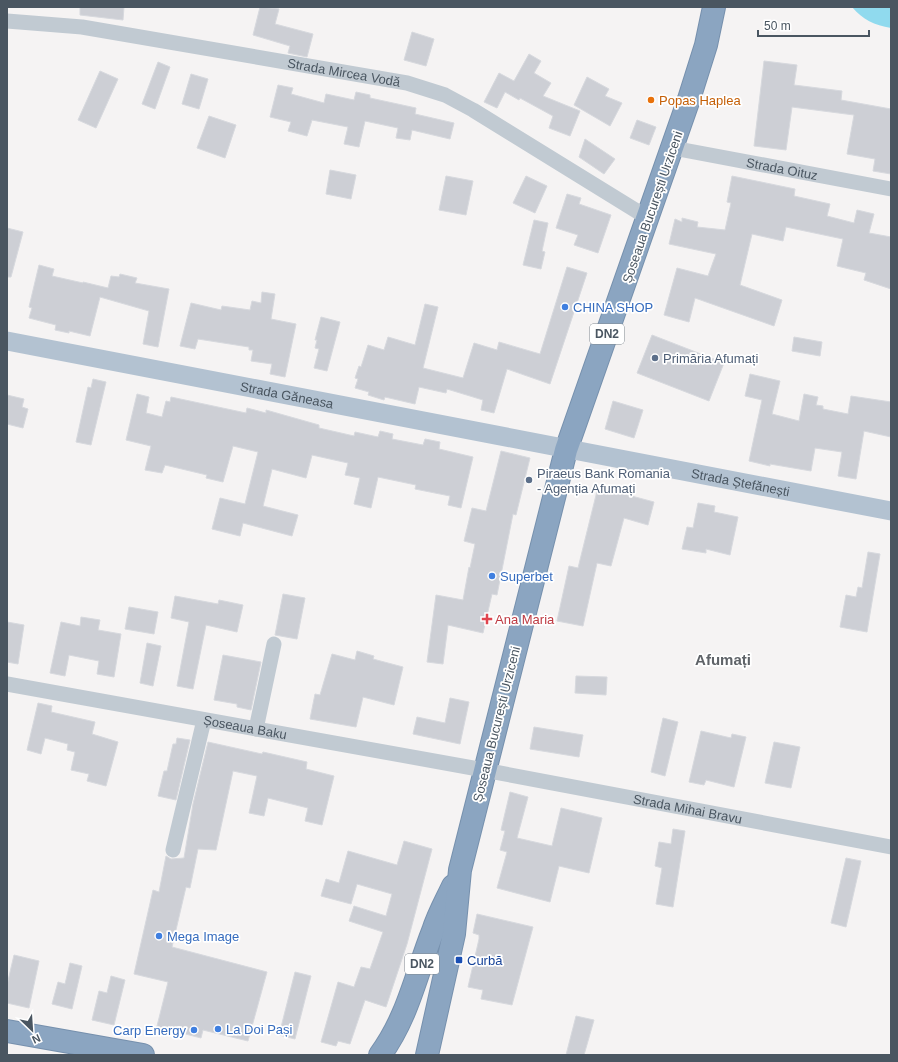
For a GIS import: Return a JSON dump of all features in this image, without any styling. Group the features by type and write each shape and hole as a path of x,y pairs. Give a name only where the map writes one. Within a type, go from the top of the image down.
{"highway":[{"name":"Șoseaua București Urziceni","path":"427,1055 454,934 460,870 484,770 566,450 673,148 706,44 714,7"},
{"name":"Șoseaua București Urziceni","path":"380,1055 394,1035 406,1010 432,931 460,870"},
{"path":"7,1031 143,1055"}],"main road":[{"name":"Strada Găneasa","path":"7,341 566,450"},
{"name":"Strada Ștefănești","path":"566,450 891,512"}],"street":[{"name":"Strada Mircea Vodă","path":"7,21 82,26 407,83 445,95 473,110 648,218"},
{"name":"Strada Oituz","path":"673,148 891,189"},
{"path":"256,729 274,644"},
{"name":"Șoseaua Baku","path":"7,684 484,770"},
{"path":"173,850 204,720"},
{"name":"Strada Mihai Bravu","path":"484,770 891,848"}],"water":[{"path":"852,7 891,7 891,28 869,21"}],"building":[{"path":"80,7 124,7 123,20 80,15"},
{"path":"260,7 279,9 275,24 313,34 307,57 288,53 290,46 253,35"},
{"path":"412,32 434,39 426,66 404,60"},
{"path":"529,54 541,61 534,73 551,83 543,96 580,111 570,136 549,128 553,116 520,98 519,100 505,92 497,108 484,102 499,73 514,81"},
{"path":"764,61 797,65 794,85 842,91 841,100 891,109 891,174 873,171 875,159 847,154 854,115 792,107 786,150 754,146"},
{"path":"158,62 170,67 155,109 142,104"},
{"path":"100,71 118,79 96,128 78,120"},
{"path":"191,74 208,79 199,109 182,104"},
{"path":"587,77 609,89 605,96 622,103 610,126 574,105"},
{"path":"278,85 293,88 291,94 324,103 326,94 354,100 356,92 370,95 370,98 416,108 415,114 454,123 450,139 412,130 410,140 396,138 398,128 365,121 359,147 344,144 348,127 312,120 307,136 288,131 291,122 270,117"},
{"path":"209,116 236,125 225,158 197,148"},
{"path":"637,120 656,127 649,145 630,138"},
{"path":"585,139 615,159 604,174 579,157"},
{"path":"330,170 356,175 351,199 326,194"},
{"path":"446,176 473,181 466,215 439,210"},
{"path":"526,176 547,186 535,213 513,203"},
{"path":"732,176 795,189 794,196 830,204 827,216 854,223 857,210 874,214 869,233 891,237 891,289 864,280 866,273 837,266 843,239 786,227 783,241 752,234 740,285 782,300 774,326 695,298 689,322 664,315 677,268 708,276 716,254 669,244 675,219 682,222 682,218 698,222 697,227 725,230 731,203 727,202"},
{"path":"567,194 581,198 579,204 611,215 598,253 574,245 578,235 556,228"},
{"path":"534,220 548,223 542,251 545,252 541,269 523,265"},
{"path":"7,228 23,232 11,277 7,277"},
{"path":"39,265 54,269 52,276 108,288 111,276 119,277 120,274 137,278 135,283 169,289 158,347 143,344 149,311 100,297 90,336 69,331 69,333 55,330 56,325 29,318 32,308 29,307"},
{"path":"567,267 587,273 550,384 507,369 494,413 481,410 483,400 447,389 446,393 419,387 415,404 385,397 384,400 368,395 369,392 355,388 358,379 355,378 359,366 361,367 368,345 384,350 388,337 415,345 425,304 438,307 423,368 463,378 474,343 497,350 499,342 540,354"},
{"path":"262,292 275,294 271,319 296,324 285,377 270,374 272,364 251,361 253,350 249,350 249,347 198,339 195,349 180,346 191,303 221,310 222,306 250,310 252,301 261,303"},
{"path":"321,317 340,322 327,371 314,368 319,349 315,348 317,340 315,340"},
{"path":"652,335 724,363 709,401 637,373"},
{"path":"794,337 822,342 820,356 792,351"},
{"path":"750,374 780,381 772,414 799,421 804,394 818,397 816,405 823,406 823,409 848,414 851,396 891,402 891,437 864,431 856,479 838,476 842,452 815,448 811,471 770,464 770,466 749,461 762,400 745,396"},
{"path":"93,379 106,382 91,445 76,442 88,387 91,388"},
{"path":"137,394 149,397 146,413 162,417 166,401 170,402 171,397 246,413 247,408 266,413 266,410 319,425 319,428 354,436 355,432 378,437 380,431 393,434 392,439 423,445 425,439 440,442 439,449 473,457 461,508 448,505 450,496 415,489 416,485 378,477 371,508 354,504 360,478 345,475 348,463 312,455 306,478 272,469 263,506 298,515 292,536 243,523 240,536 212,529 220,498 245,504 258,452 233,446 223,482 206,478 207,475 165,465 162,473 145,470 151,446 126,440"},
{"path":"7,395 24,399 22,407 28,409 23,428 7,424"},
{"path":"613,401 643,410 634,438 605,429"},
{"path":"501,451 530,458 516,515 513,514 497,595 492,594 483,633 448,625 443,664 427,662 436,595 463,600 475,544 464,541 472,508 486,511"},
{"path":"598,487 654,502 648,525 624,518 611,566 597,563 583,626 557,621 569,566 578,568"},
{"path":"698,503 715,506 714,512 738,517 730,555 706,549 706,553 682,549 687,527 693,528"},
{"path":"868,552 880,554 867,632 840,627 846,595 856,597 858,587 862,588"},
{"path":"283,594 305,598 297,639 275,635"},
{"path":"175,596 218,604 219,600 243,605 237,632 206,625 193,689 177,686 189,622 171,618"},
{"path":"129,607 158,612 154,634 125,629"},
{"path":"81,617 100,620 98,630 121,634 114,677 97,674 99,661 69,655 65,676 50,673 61,622 80,626"},
{"path":"7,622 24,625 18,664 7,662"},
{"path":"147,643 161,646 153,686 140,683"},
{"path":"357,651 374,656 373,659 403,667 394,705 363,697 356,727 310,719 315,694 320,695 332,654 355,660"},
{"path":"223,655 261,662 251,710 237,707 237,704 214,700"},
{"path":"576,676 607,677 606,695 575,693"},
{"path":"450,698 469,702 460,744 413,734 417,717 445,723"},
{"path":"38,703 52,706 51,712 95,722 92,734 118,742 106,786 87,781 89,774 71,770 75,752 67,750 68,744 45,738 41,754 27,750"},
{"path":"663,718 678,722 665,776 651,772"},
{"path":"534,727 583,735 579,757 530,749"},
{"path":"701,731 731,738 732,734 746,737 734,787 706,780 704,785 689,782"},
{"path":"177,738 190,740 176,800 158,796 164,771 167,771 173,744 176,744"},
{"path":"208,742 307,762 306,769 334,776 322,825 305,821 308,808 268,798 264,816 249,813 257,776 233,771 216,850 198,849 190,888 186,887 172,947 267,972 248,1041 203,1030 201,1038 170,1030 169,1033 156,1030 168,982 134,974 153,890 159,892 166,856 171,859 184,858 193,804"},
{"path":"774,742 800,747 791,788 765,783"},
{"path":"510,792 528,797 517,838 552,846 561,808 602,818 589,873 559,866 550,902 497,888 507,852 500,850 505,831 501,830"},
{"path":"673,829 685,831 673,907 656,904 662,868 655,866 659,842 671,844"},
{"path":"404,841 432,849 407,944 386,1007 365,1000 350,1044 338,1041 336,1046 321,1042 338,982 354,987 361,967 370,969 383,932 349,921 354,906 386,916 392,894 357,884 351,904 321,896 326,879 339,883 348,851 397,865"},
{"path":"846,858 861,861 846,927 831,923"},
{"path":"477,914 533,927 512,1005 481,999 483,990 468,987 479,939 479,935 473,933"},
{"path":"14,955 39,961 29,1008 7,1003 7,985"},
{"path":"70,963 82,966 72,1009 52,1004 58,982 65,984"},
{"path":"295,972 311,976 295,1039 279,1035"},
{"path":"111,976 125,980 114,1025 92,1020 99,991 107,993"},
{"path":"576,1016 594,1020 584,1055 566,1055"}],"place":[{"name":"Popas Haplea","path":"651,100"},
{"name":"CHINA SHOP","path":"565,307"},
{"name":"Primăria Afumați","path":"655,358"},
{"name":"Piraeus Bank Romania - Agenția Afumați","path":"529,480"},
{"name":"Superbet","path":"492,576"},
{"name":"Ana Maria","path":"487,619"},
{"name":"Mega Image","path":"159,936"},
{"name":"Curbă","path":"459,960"},
{"name":"La Doi Pași","path":"218,1029"},
{"name":"Carp Energy","path":"194,1030"}],"district":[{"name":"Afumați","path":"723,660"}]}
